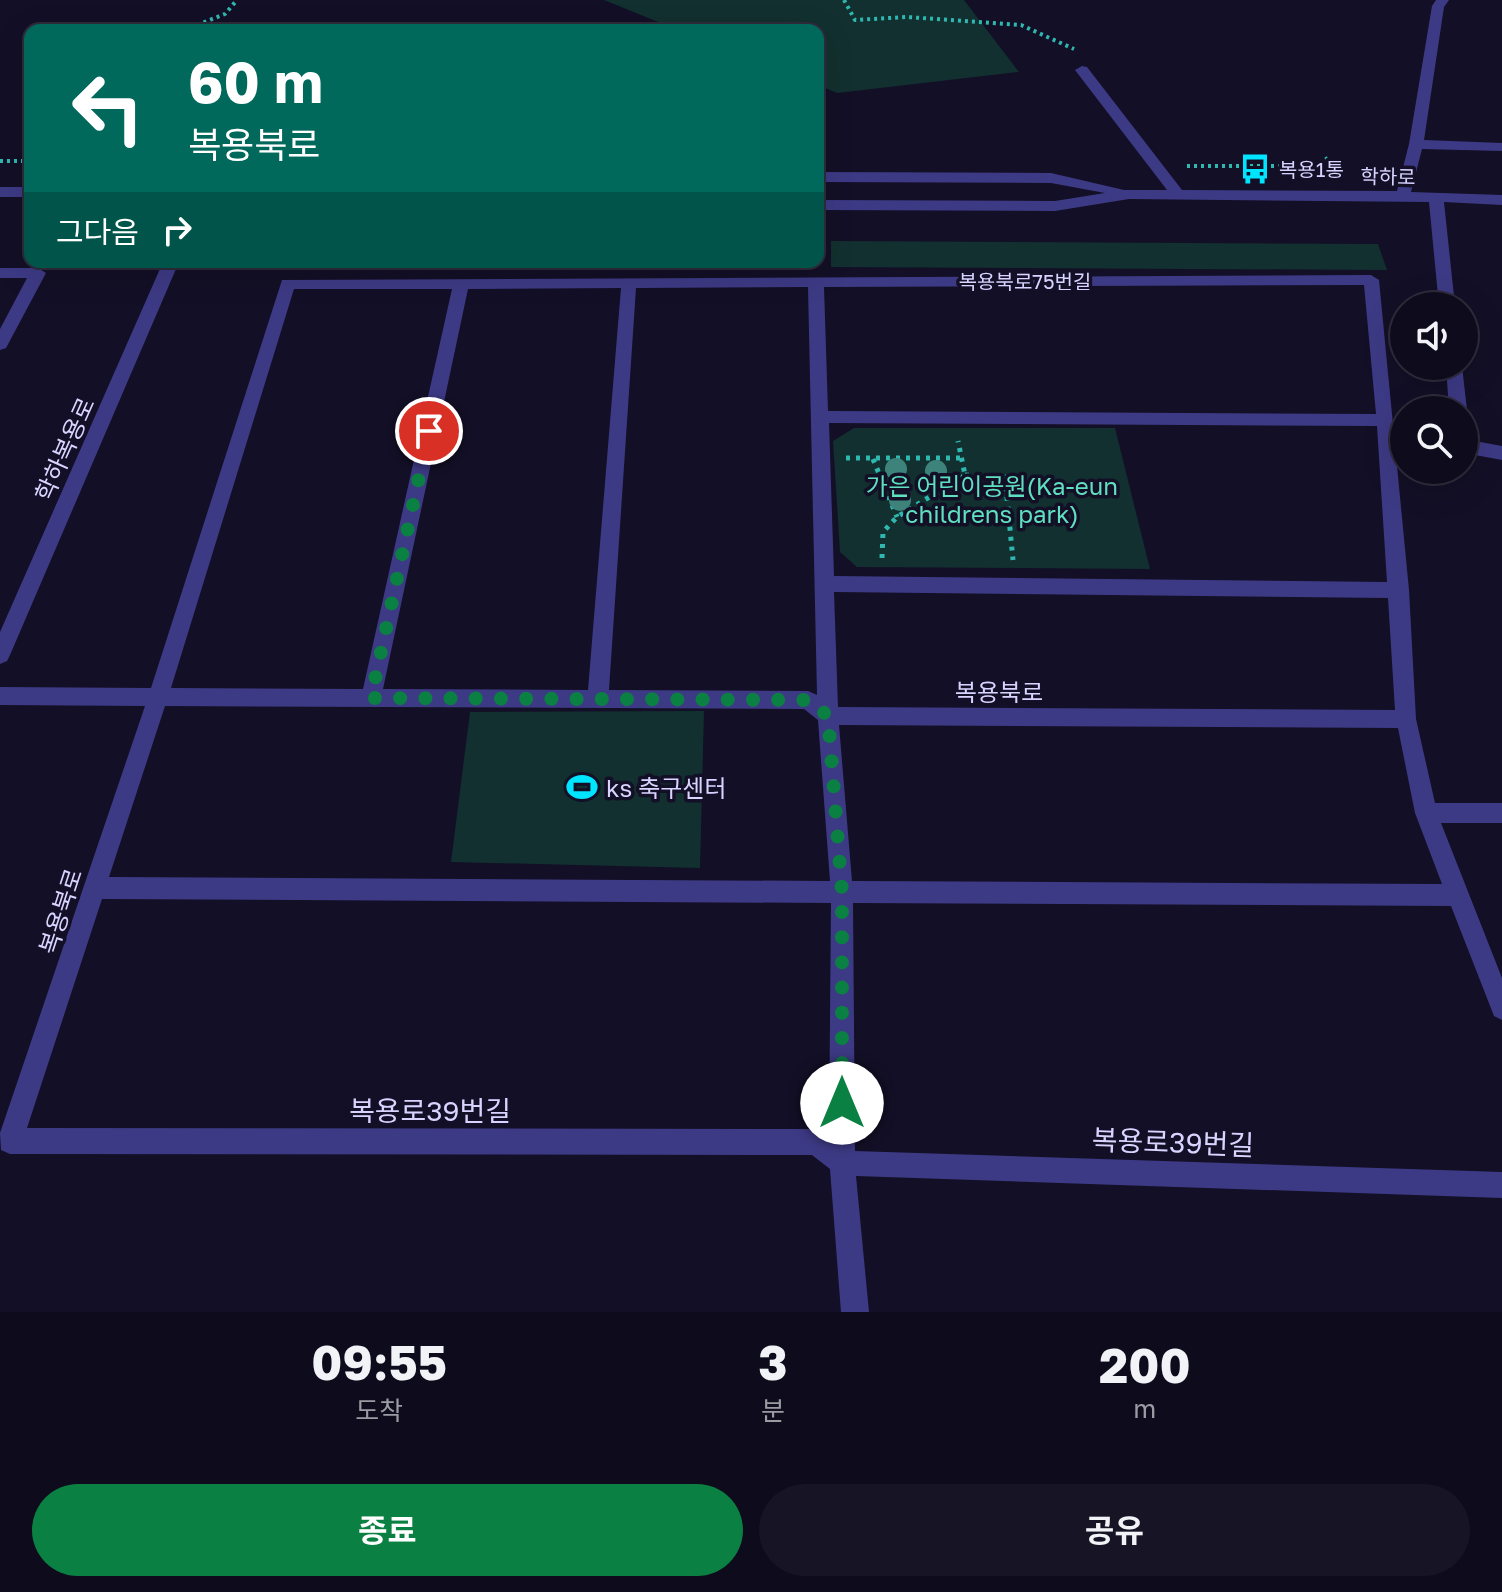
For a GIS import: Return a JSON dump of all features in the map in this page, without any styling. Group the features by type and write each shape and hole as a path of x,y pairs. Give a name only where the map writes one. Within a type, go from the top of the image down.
{"street":[{"path":"1403,196 1416,144 1438,6 1443,0"},
{"path":"1082,70 1178,194"},
{"path":"1416,144 1502,147"},
{"name":"학하로","path":"824,177 1051,178 1129,194"},
{"path":"0,192 24,192"},
{"name":"학하로","path":"824,205 1055,206 1129,194 1403,196 1502,200"},
{"path":"1436,197 1446,292"},
{"name":"학하복용로","path":"0,655 168,268"},
{"path":"0,273 38,273 0,344"},
{"name":"복용북로75번길","path":"288,284 1371,280 1390,414"},
{"path":"816,281 828,716 842,892 842,1163 855,1312"},
{"path":"598,699 629,282"},
{"path":"371,698 461,283"},
{"name":"복용북로","path":"10,1141 158,697 288,284"},
{"path":"819,417 1390,428"},
{"path":"1478,449 1502,453"},
{"path":"1394,484 1406,719 1426,813 1502,1008"},
{"path":"824,584 1399,590"},
{"name":"복용북로","path":"0,696 808,700 828,716 1406,719"},
{"path":"1426,813 1502,813"},
{"path":"94,888 1457,895"},
{"name":"복용로39번길","path":"10,1141 817,1142 842,1163 1502,1185"}],"path":[{"path":"199,24 225,14 237,0"},
{"path":"844,0 855,20 907,17 1021,25 1076,50 1082,70"},
{"path":"1188,166 1314,166 1328,158"},
{"path":"0,161 24,161"},
{"path":"955,428 965,475"},
{"path":"833,458 962,458"},
{"path":"873,459 897,517"},
{"path":"882,571 883,532 897,517 965,475 1005,477 1015,571"}],"green space":[{"path":"604,0 964,0 1019,72 837,93 824,88 824,24 663,24"},
{"path":"831,241 1378,244 1387,270 831,267"},
{"path":"521,268 785,268 785,269"},
{"name":"가은 어린이공원(Ka-eun childrens park)","path":"854,428 1115,428 1150,569 857,567 840,552 833,441"},
{"name":"ks 축구센터","path":"704,711 700,868 451,862 470,712"}],"place":[{"name":"복용1통","path":"1255,169"},
{"name":"ks 축구센터","path":"582,787"}],"route":[{"path":"429,431 371,698 808,700 828,716 842,892 842,1103"}]}
